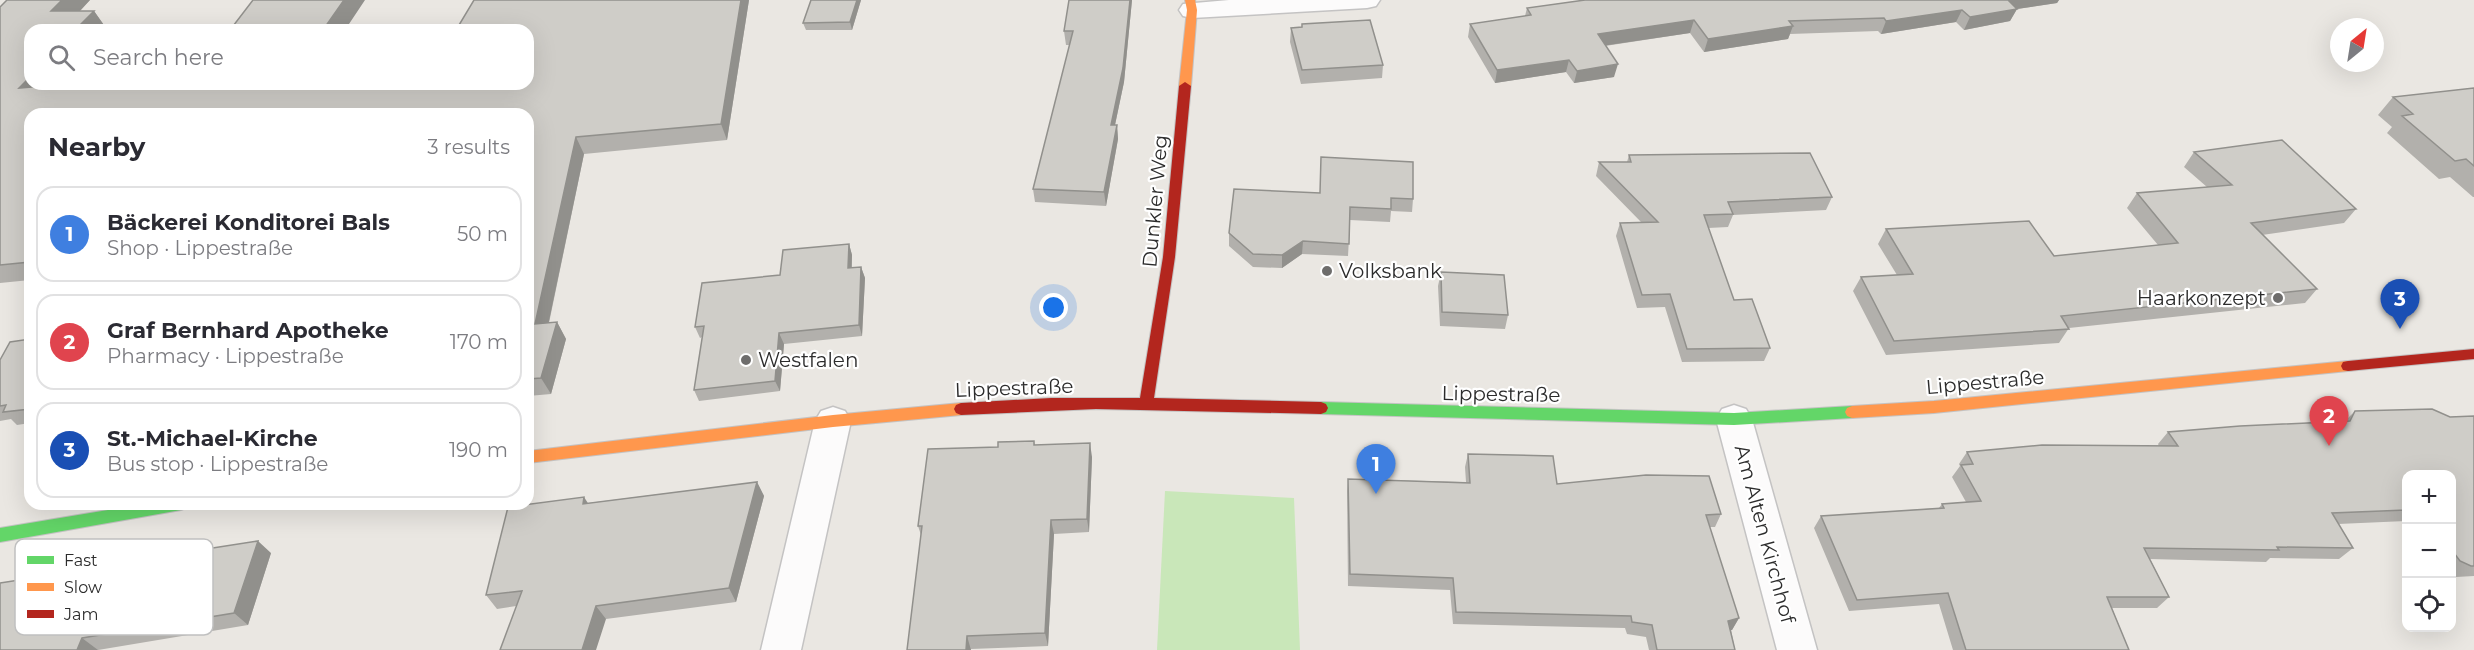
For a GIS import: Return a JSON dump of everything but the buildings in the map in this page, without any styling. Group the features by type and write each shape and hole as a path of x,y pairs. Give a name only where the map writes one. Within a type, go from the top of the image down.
{"main road":[{"name":"Dunkler Weg","path":"1146,404 1167,279 1191,5"},
{"name":"Lippestraße","path":"534,457 833,421 993,406 1146,404 1734,419 1934,407 2474,354"},
{"path":"0,535 145,510"}],"street":[{"path":"1191,5 1367,0"},
{"name":"Am Alten Kirchhof","path":"1734,419 1797,650"},
{"path":"781,650 833,421"}],"green space":[{"path":"1165,491 1294,498 1300,650 1157,650"}],"traffic: fast":[{"path":"1321,408 1734,419 1852,412"},
{"path":"0,535 146,510"}],"traffic: slow":[{"path":"1185,86 1192,10 1190,0"},
{"path":"1852,412 1934,407 2348,366"},
{"path":"534,456 833,421 961,409"}],"traffic: jam":[{"path":"1146,404 1169,257 1185,86"},
{"path":"2348,366 2474,354"},
{"path":"961,409 1096,403 1321,408"}],"place":[{"name":"Volksbank","path":"1327,271"},
{"name":"Haarkonzept","path":"2278,298"},
{"name":"St.-Michael-Kirche","path":"2400,329"},
{"name":"Westfalen","path":"746,360"},
{"name":"Graf Bernhard Apotheke","path":"2329,446"},
{"name":"Bäckerei Konditorei Bals","path":"1376,494"}]}
